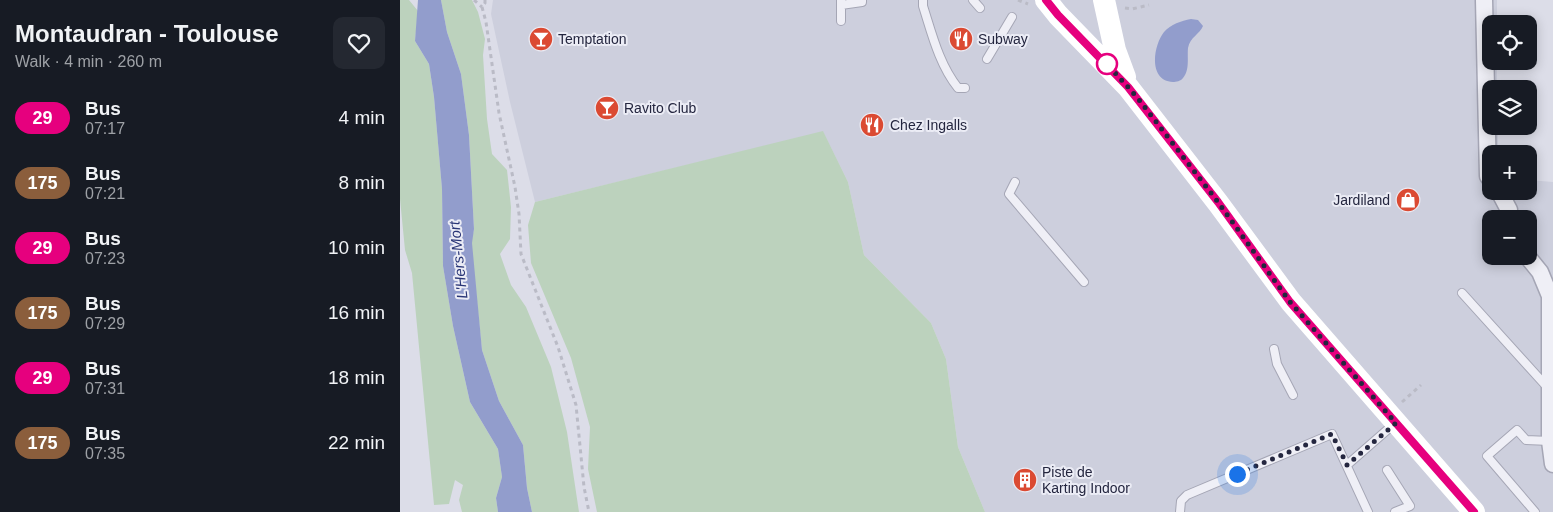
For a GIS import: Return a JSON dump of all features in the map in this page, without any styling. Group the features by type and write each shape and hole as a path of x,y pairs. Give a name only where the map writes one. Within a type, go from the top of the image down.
{"main road":[{"path":"1046,0 1058,15 1128,87 1218,202 1290,302 1398,414 1474,512"},
{"path":"1104,0 1115,50 1128,87"}],"street":[{"path":"1484,0 1487,145"},
{"path":"1534,265 1540,272 1550,296 1549,390 1550,441 1553,464"}],"lane":[{"path":"924,0 923,6 936,48 958,88 965,88"},
{"path":"973,0 980,8"},
{"path":"841,22 841,2 862,1"},
{"path":"988,59 1012,17"},
{"path":"1015,182 1008,194 1084,282"},
{"path":"1462,293 1549,390"},
{"path":"1274,349 1278,364 1293,395"},
{"path":"1347,465 1398,414"},
{"path":"1535,512 1487,456 1517,430 1526,440 1550,441"},
{"path":"1180,512 1181,501 1187,495 1332,434 1368,512"},
{"path":"1387,470 1410,506 1395,512"}],"path":[{"path":"474,0 482,7 486,22 499,113 515,187 522,254 558,347 576,405 588,512"},
{"path":"482,7 485,0"},
{"path":"1125,8 1132,9 1149,5"},
{"path":"1398,414 1421,385"}],"shaded area":[{"path":"493,0 1497,0 1497,15 1482,15 1482,70 1497,70 1497,80 1482,80 1482,135 1498,135 1498,145 1482,145 1482,200 1537,200 1537,181 1553,182 1553,512 985,512 958,447 946,359 931,323 864,255 848,182 823,132 535,202 510,102 491,14"}],"green space":[{"path":"400,0 409,0 418,11 415,41 429,64 434,97 442,189 443,266 453,326 470,402 498,449 502,477 496,498 498,512 462,512 459,500 463,485 455,480 449,504 434,505 412,273 405,250 400,199"},
{"path":"441,0 472,0 478,12 485,39 483,55 487,119 492,154 507,170 511,207 510,239 500,254 511,285 526,307 551,367 567,432 579,512 532,512 527,488 523,445 499,401 482,350 471,243 474,229 469,135 461,74 447,32"},
{"path":"823,131 848,182 864,255 931,323 946,359 958,447 985,512 597,512 588,469 590,427 571,358 531,263 528,225 535,202"}],"water":[{"name":"L'Hers-Mort","path":"418,0 441,0 447,32 461,74 469,135 474,229 472,243 482,350 499,401 523,445 527,488 532,512 498,512 496,498 502,477 498,449 470,402 453,326 443,266 442,189 434,97 429,64 415,41"},
{"path":"1191,19 1198,20 1203,26 1189,44 1185,75 1177,82 1165,80 1159,76 1155,62 1155,54 1160,38 1170,27"}],"bus line":[{"name":"29","path":"1046,0 1058,15 1128,87 1218,202 1290,302 1474,512"}],"place":[{"name":"Temptation","path":"541,39"},
{"name":"Subway","path":"961,39"},
{"name":"Ravito Club","path":"607,108"},
{"name":"Chez Ingalls","path":"872,125"},
{"name":"Jardiland","path":"1408,200"},
{"name":"Piste de Karting Indoor","path":"1025,480"}],"route":[{"path":"1107,64 1102,59 1140,101 1218,202 1290,302 1396,423 1347,465 1332,434 1237,474"}]}
